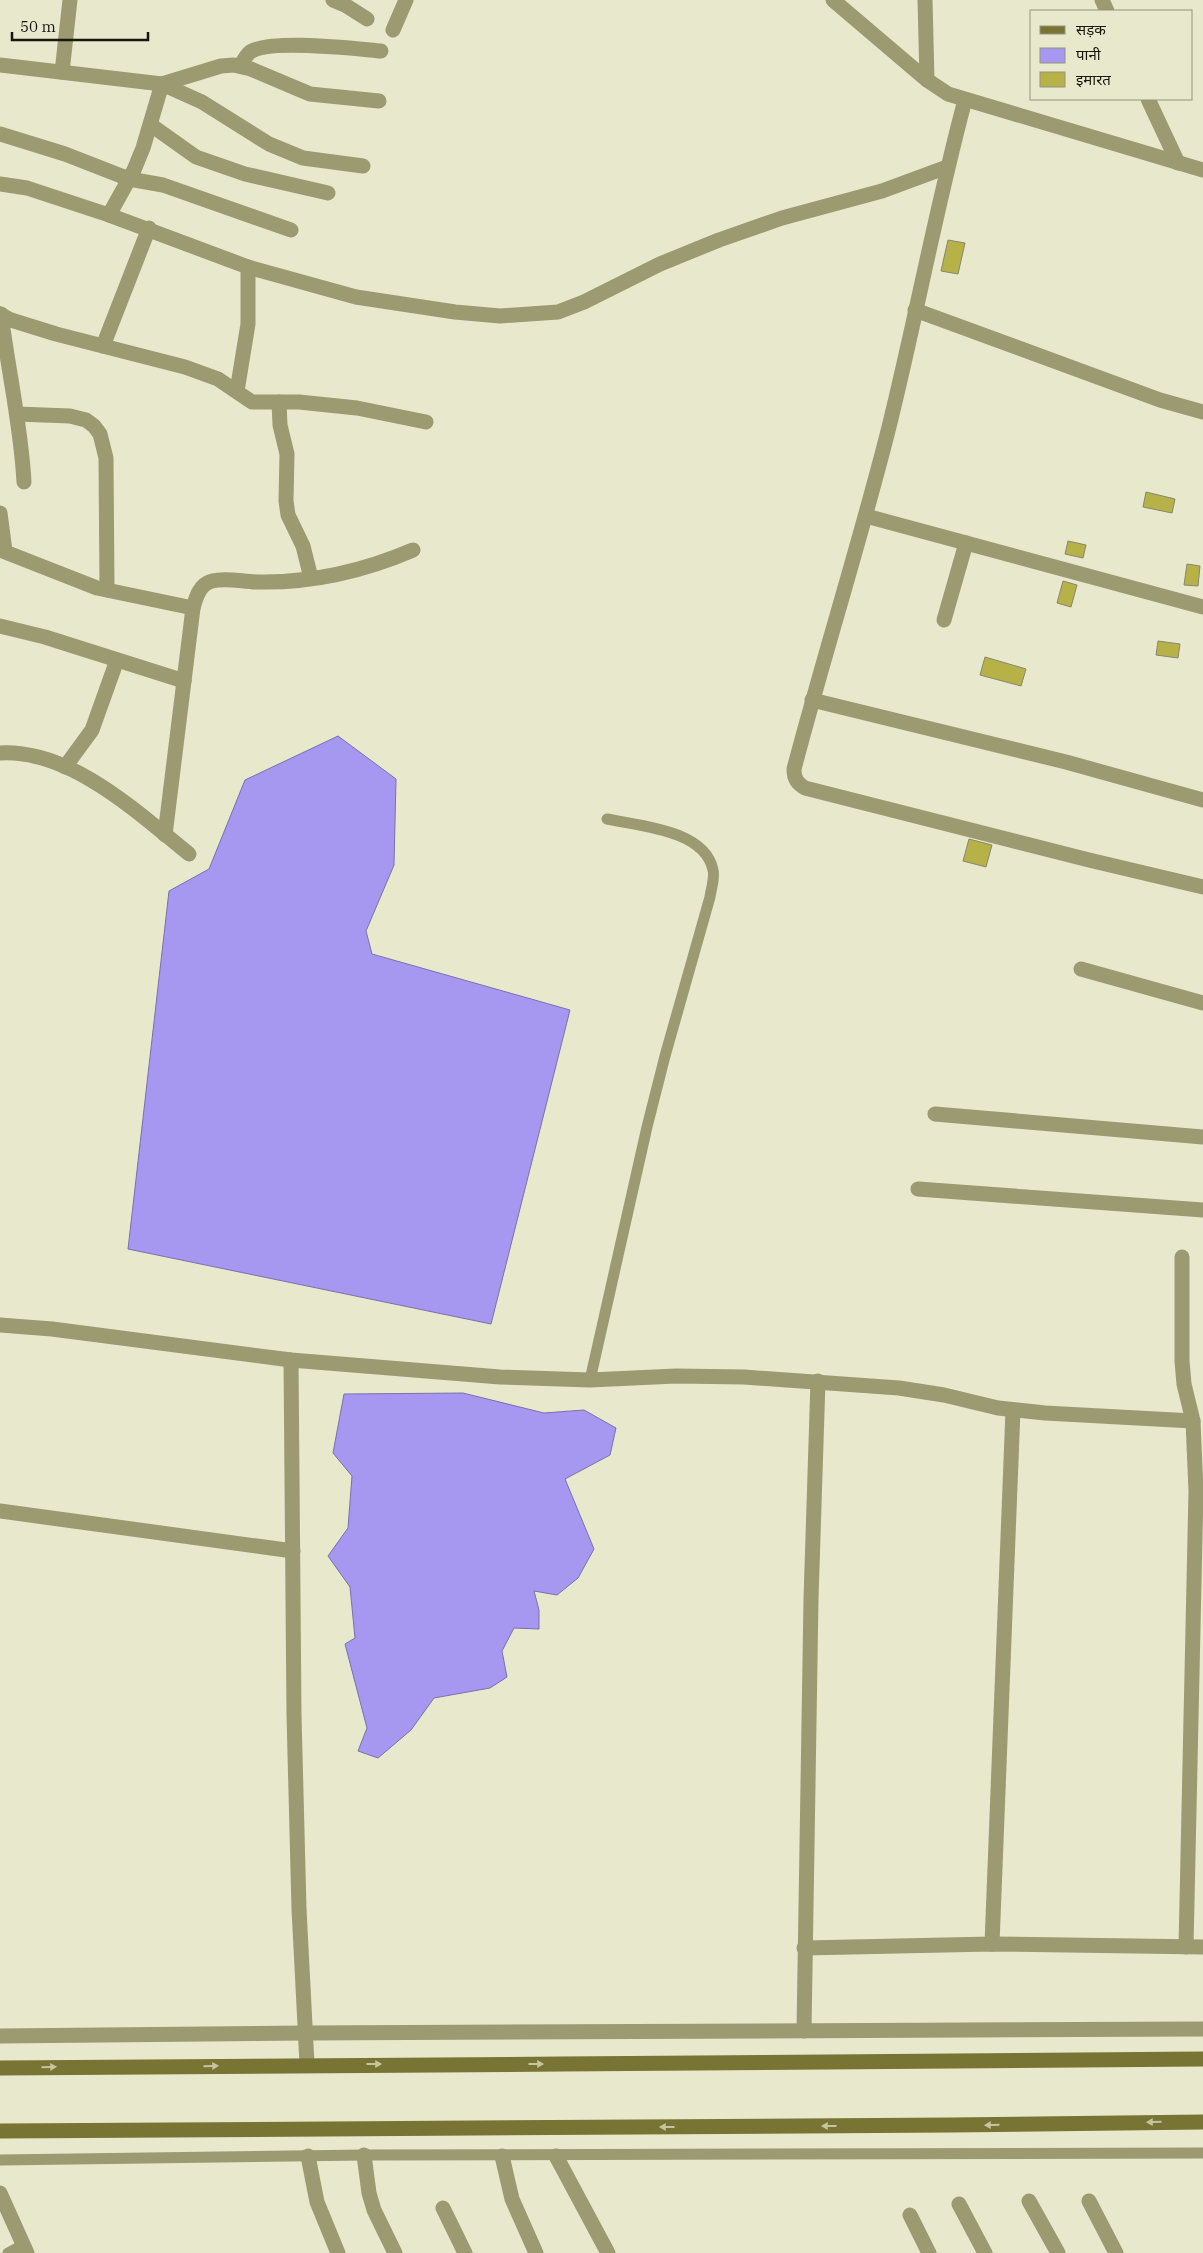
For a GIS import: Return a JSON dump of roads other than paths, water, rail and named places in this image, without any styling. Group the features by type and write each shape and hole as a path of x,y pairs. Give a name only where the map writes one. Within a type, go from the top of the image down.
{"street":[{"path":"62,72 70,0"},
{"path":"333,0 367,19"},
{"path":"392,30 406,0"},
{"path":"833,0 926,80 948,94 1203,170"},
{"path":"925,0 926,80"},
{"path":"240,66 250,53 259,49 284,45 382,51"},
{"path":"0,65 162,84 202,102 269,144 303,158 363,166"},
{"path":"162,84 221,66 240,66 310,94 379,101"},
{"path":"109,215 129,179 143,148 162,84"},
{"path":"965,100 947,167 889,425 866,516 812,700 794,769 794,776 798,783 805,788 1203,887"},
{"path":"1148,100 1178,163"},
{"path":"151,124 196,157 246,174 328,193"},
{"path":"0,134 65,154 129,179 163,185 291,230"},
{"path":"0,184 27,188 149,228 248,267 356,297 408,306 500,316 558,312 584,302 660,264 718,240 782,218 882,191 947,167"},
{"path":"103,346 149,228"},
{"path":"237,391 248,324 248,267"},
{"path":"915,310 1160,400 1203,412"},
{"path":"24,482 22,444 9,378 0,314 47,332 193,370 218,379 252,402 299,402 358,408 426,422"},
{"path":"279,402 280,425 287,454 286,501 288,515 306,554 311,578"},
{"path":"16,414 70,416 86,420 100,434 104,445 106,465 108,590"},
{"path":"0,513 2,551 42,565 69,578 108,590 193,608"},
{"path":"866,516 1203,607"},
{"path":"944,620 966,543"},
{"path":"165,835 193,608 196,595 202,586 211,581 258,582 311,578 363,569 412,550"},
{"path":"0,626 45,637 184,681"},
{"path":"65,767 92,730 117,660"},
{"path":"812,700 1066,762 1203,800"},
{"path":"0,753 15,753 35,757 65,767 106,790 190,854"},
{"path":"1081,969 1203,1003"},
{"path":"935,1114 1203,1137"},
{"path":"918,1189 1203,1210"},
{"path":"1182,1257 1182,1361 1184,1384 1193,1421 1196,1491 1186,1947"},
{"path":"0,1325 52,1329 291,1360 500,1378 590,1380 676,1376 818,1381 898,1388 1013,1410 1193,1421"},
{"path":"291,1360 294,1715 299,1910 307,2064"},
{"path":"804,2032 804,1948 818,1381"},
{"path":"992,1944 1013,1410"},
{"path":"0,1512 293,1552"},
{"path":"804,1948 992,1944 1203,1947"},
{"path":"0,2036 306,2032 1203,2030"},
{"path":"0,2068 307,2064 939,2063 1203,2059"},
{"path":"0,2131 1203,2122"},
{"path":"364,2155 369,2193 374,2210 395,2253"},
{"path":"308,2156 317,2202 338,2253"},
{"path":"502,2156 512,2199 536,2253"},
{"path":"556,2156 608,2253"},
{"path":"0,2193 25,2249"},
{"path":"1029,2201 1058,2253"},
{"path":"1089,2201 1116,2253"},
{"path":"959,2204 985,2253"},
{"path":"443,2208 465,2253"},
{"path":"910,2215 929,2253"}],"lane":[{"path":"590,1380 649,1118 710,897 714,871 704,851 684,836 607,819"},
{"path":"0,2160 364,2155 1203,2153"},
{"path":"8,2253 25,2249"}],"water":[{"path":"338,736 396,779 394,865 366,931 372,954 570,1010 491,1324 128,1249 169,891 209,869 245,780"},
{"path":"463,1393 544,1413 584,1410 616,1428 610,1455 565,1479 594,1549 578,1578 557,1595 534,1591 539,1610 539,1629 514,1628 502,1651 507,1677 490,1688 434,1698 411,1730 378,1758 358,1751 367,1728 345,1644 355,1638 350,1587 328,1556 348,1528 352,1476 333,1453 344,1394"}]}
